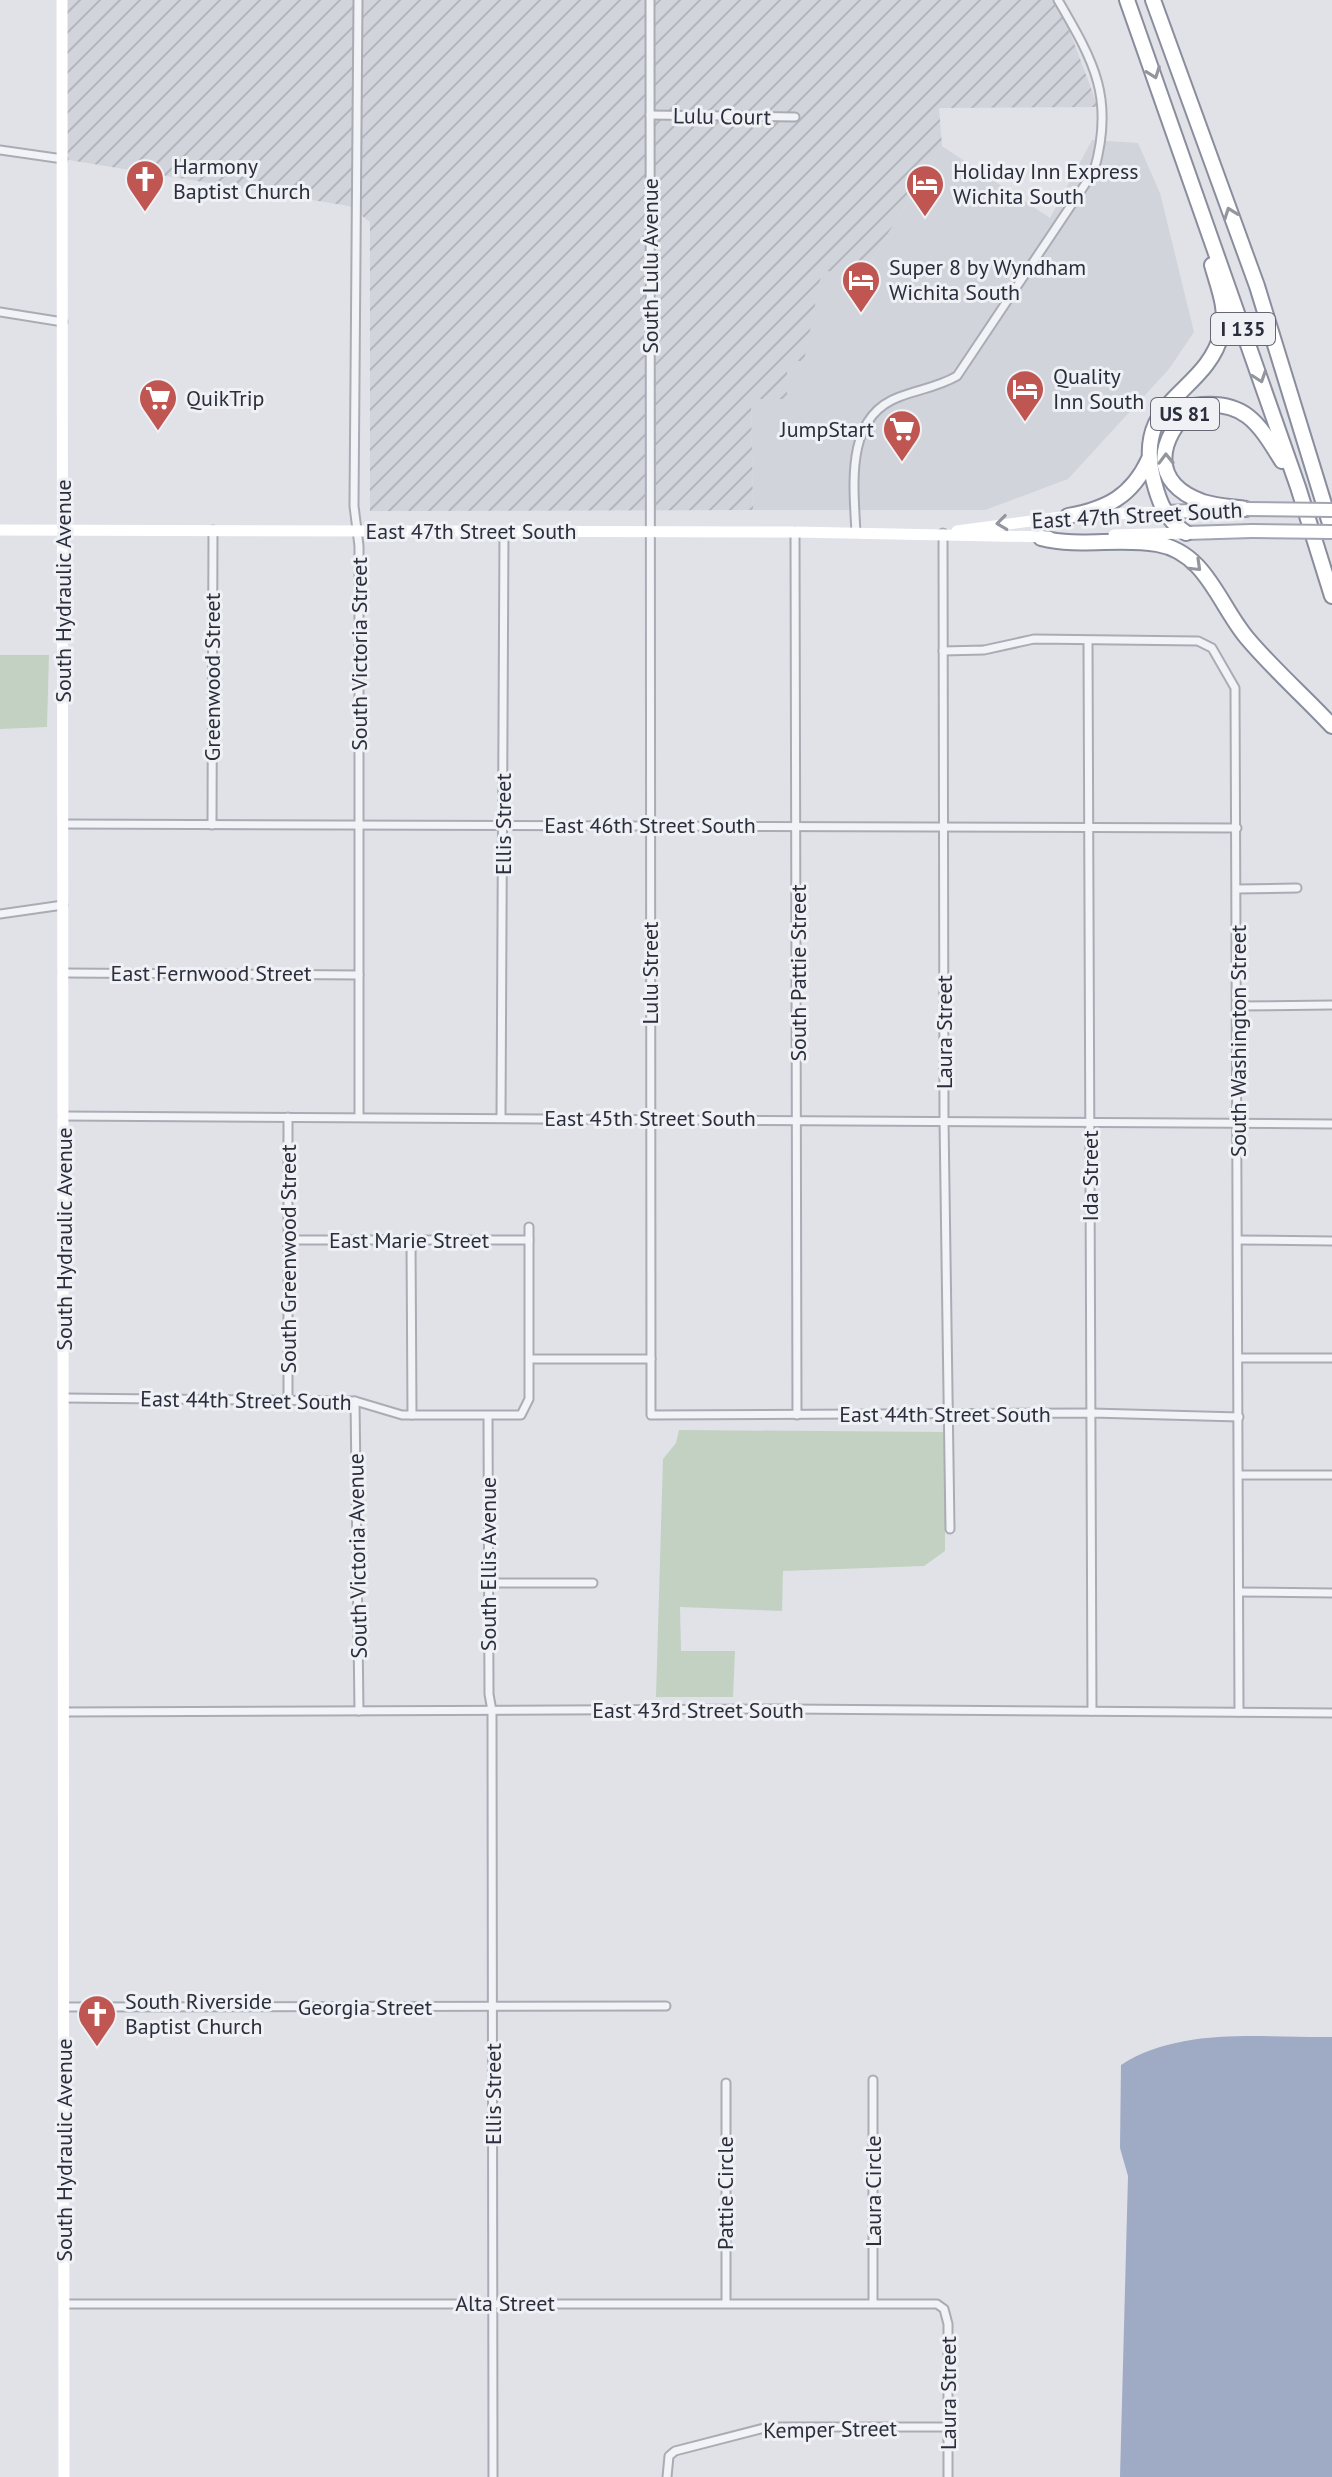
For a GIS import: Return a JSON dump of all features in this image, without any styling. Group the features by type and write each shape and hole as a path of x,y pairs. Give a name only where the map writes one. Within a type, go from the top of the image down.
{"highway":[{"name":"I 135","path":"1127,0 1298,487 1332,596"},
{"name":"I 135","path":"1153,0 1257,286 1332,531"},
{"path":"1186,533 1163,512 1149,459 1148,442 1162,412 1206,362 1222,331 1224,309 1189,171"},
{"name":"US 81","path":"1246,509 1196,499 1174,486 1167,474 1163,460 1172,428 1194,406 1226,404 1244,413 1264,430 1298,487"},
{"path":"1068,516 1091,512 1119,500 1136,484 1149,459"},
{"path":"1041,538 1064,544 1156,543 1189,558 1216,588 1244,635 1332,726"}],"main road":[{"name":"East 47th Street South","path":"1163,512 1332,510"},
{"name":"East 47th Street South","path":"1186,533 1332,531"}],"street":[{"name":"South Hydraulic Avenue","path":"62,0 64,2477"},
{"name":"South Victoria Street","path":"358,0 354,506 357,531 359,1117"},
{"name":"South Lulu Avenue","path":"649,531 650,0"},
{"path":"856,533 854,477 858,443 867,424 880,408 898,397 934,389 957,376 1094,171 1103,141 1102,87 1088,52 1058,0"},
{"name":"Lulu Court","path":"650,115 795,117"},
{"path":"0,150 63,159"},
{"path":"0,312 63,322"},
{"name":"East 47th Street South","path":"943,533 1068,516 1163,512"},
{"name":"East 47th Street South","path":"0,530 943,533 1041,538 1186,533"},
{"name":"Greenwood Street","path":"212,825 213,530"},
{"name":"Ellis Street","path":"501,1117 504,531"},
{"name":"Lulu Street","path":"649,531 651,1415"},
{"name":"South Pattie Street","path":"795,532 797,1415"},
{"name":"Laura Street","path":"943,533 944,1120 950,1529"},
{"name":"South Washington Street","path":"943,651 984,650 1001,643 1034,639 1198,641 1212,648 1235,688 1239,1712"},
{"name":"Ida Street","path":"1088,641 1092,1711"},
{"name":"East 46th Street South","path":"63,824 1237,828"},
{"path":"1237,889 1297,888"},
{"path":"0,914 63,905"},
{"name":"East Fernwood Street","path":"63,973 359,975"},
{"path":"1238,1006 1331,1005"},
{"name":"East 45th Street South","path":"63,1116 1332,1124"},
{"name":"South Greenwood Street","path":"288,1117 288,1402"},
{"path":"529,1227 530,1359 651,1359"},
{"name":"East Marie Street","path":"289,1240 529,1240"},
{"path":"411,1240 412,1415"},
{"path":"1238,1240 1332,1241"},
{"path":"1239,1358 1332,1358"},
{"name":"East 44th Street South","path":"65,1398 218,1397 288,1402 355,1401 384,1411 412,1415 521,1415 529,1399 530,1359"},
{"name":"South Victoria Avenue","path":"355,1401 359,1711"},
{"name":"East 44th Street South","path":"651,1415 1092,1413 1239,1417"},
{"name":"South Ellis Avenue","path":"488,1416 489,1694 492,1711"},
{"path":"1239,1475 1332,1475"},
{"path":"488,1583 593,1583"},
{"path":"1239,1592 1332,1593"},
{"name":"Ellis Street","path":"492,1711 493,2477"},
{"name":"East 43rd Street South","path":"64,1712 1332,1713"},
{"name":"Georgia Street","path":"64,2007 666,2006"},
{"name":"Laura Circle","path":"873,2080 873,2302"},
{"name":"Pattie Circle","path":"726,2083 726,2303"},
{"name":"Alta Street","path":"64,2304 873,2302 937,2304 944,2309"},
{"name":"Laura Street","path":"944,2309 948,2324 948,2477"},
{"name":"Kemper Street","path":"667,2477 669,2456 686,2447 768,2427 948,2427"}],"shaded area":[{"path":"62,0 1058,0 1098,107 939,108 942,146 861,277 822,270 804,361 787,361 787,399 751,399 753,510 370,511 370,222 349,206 63,159"},
{"path":"1092,140 1138,143 1160,193 1194,332 1169,369 1068,479 985,510 753,510 751,399 787,361 804,360 822,269 861,277 942,146 1050,218"}],"green space":[{"path":"0,655 49,655 47,727 0,729"},
{"path":"679,1430 945,1432 945,1551 924,1566 783,1571 782,1611 680,1607 681,1651 735,1651 733,1697 656,1697 663,1459 676,1443"}],"water":[{"path":"1332,2037 1332,2477 1120,2477 1128,2176 1120,2148 1121,2065 1170,2044 1196,2039"}],"place":[{"name":"Harmony Baptist Church","path":"145,213"},
{"name":"Holiday Inn Express Wichita South","path":"925,218"},
{"name":"Super 8 by Wyndham Wichita South","path":"861,314"},
{"name":"Quality Inn South","path":"1025,423"},
{"name":"QuikTrip","path":"158,432"},
{"name":"JumpStart","path":"902,463"},
{"name":"South Riverside Baptist Church","path":"97,2048"}]}
